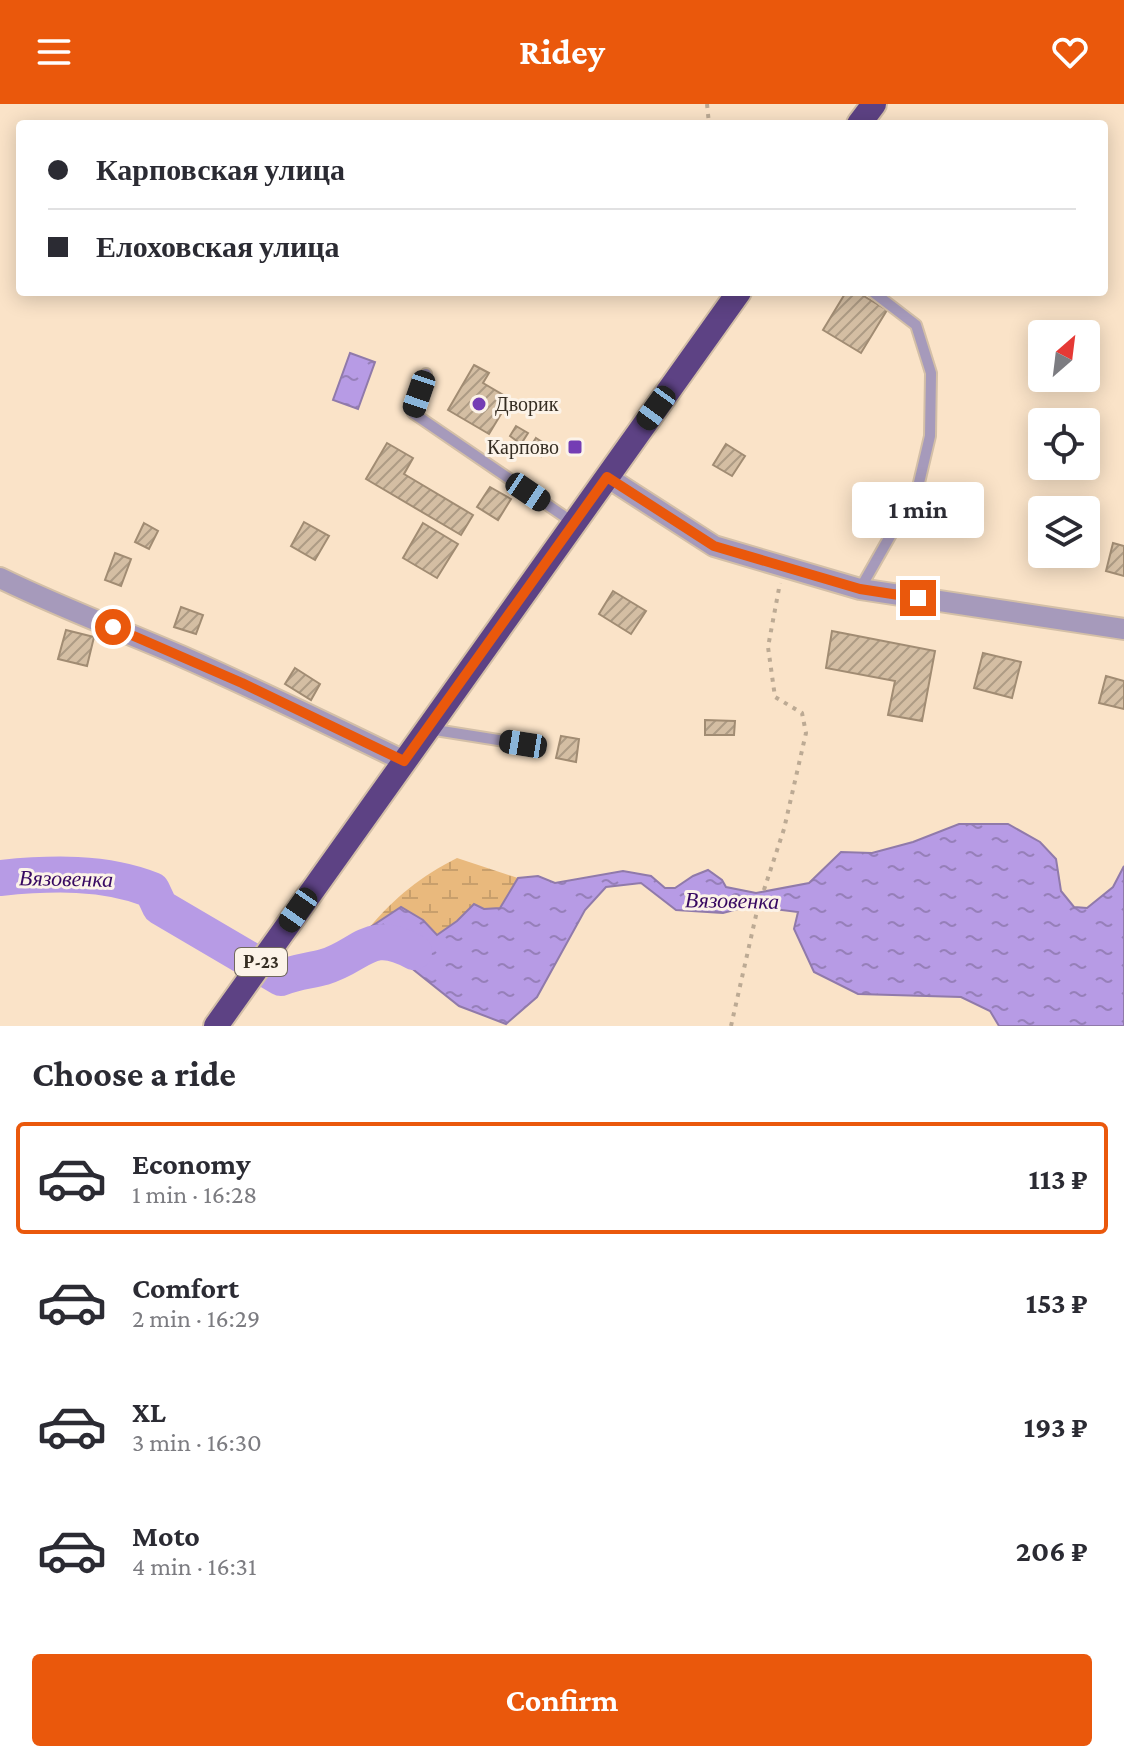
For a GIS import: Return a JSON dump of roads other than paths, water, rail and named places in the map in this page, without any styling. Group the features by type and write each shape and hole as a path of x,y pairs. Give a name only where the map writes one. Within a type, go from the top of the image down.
{"highway":[{"name":"Р-23","path":"220,1020 736,296"}],"street":[{"path":"607,477 714,546 860,589 1124,629"},
{"path":"0,578 50,603 242,683 404,761"}],"lane":[{"path":"860,589 918,487 930,436 931,373 916,325 878,296"},
{"path":"426,374 413,413 574,523"},
{"path":"427,729 523,744"}],"water":[{"path":"350,353 375,362 358,409 333,400"},
{"path":"959,824 1008,824 1040,842 1056,859 1061,891 1074,907 1087,908 1113,887 1124,866 1124,1026 999,1026 990,1011 961,997 858,994 814,972 794,929 798,912 749,906 723,913 676,910 641,883 606,887 585,910 537,997 506,1024 459,1006 395,955 369,957 369,928 401,907 423,920 437,935 474,904 484,909 500,908 518,878 538,876 555,883 623,871 651,876 665,888 675,888 708,870 726,887 756,893 809,883 841,852 872,853 913,842"}],"waterway":[{"name":"Вязовенка","path":"0,878 77,875 115,879 152,890 160,907 281,978 324,967 376,943 399,945 414,952"}],"place":[{"name":"Дворик","path":"479,404"},
{"name":"Карпово","path":"575,447"}]}
